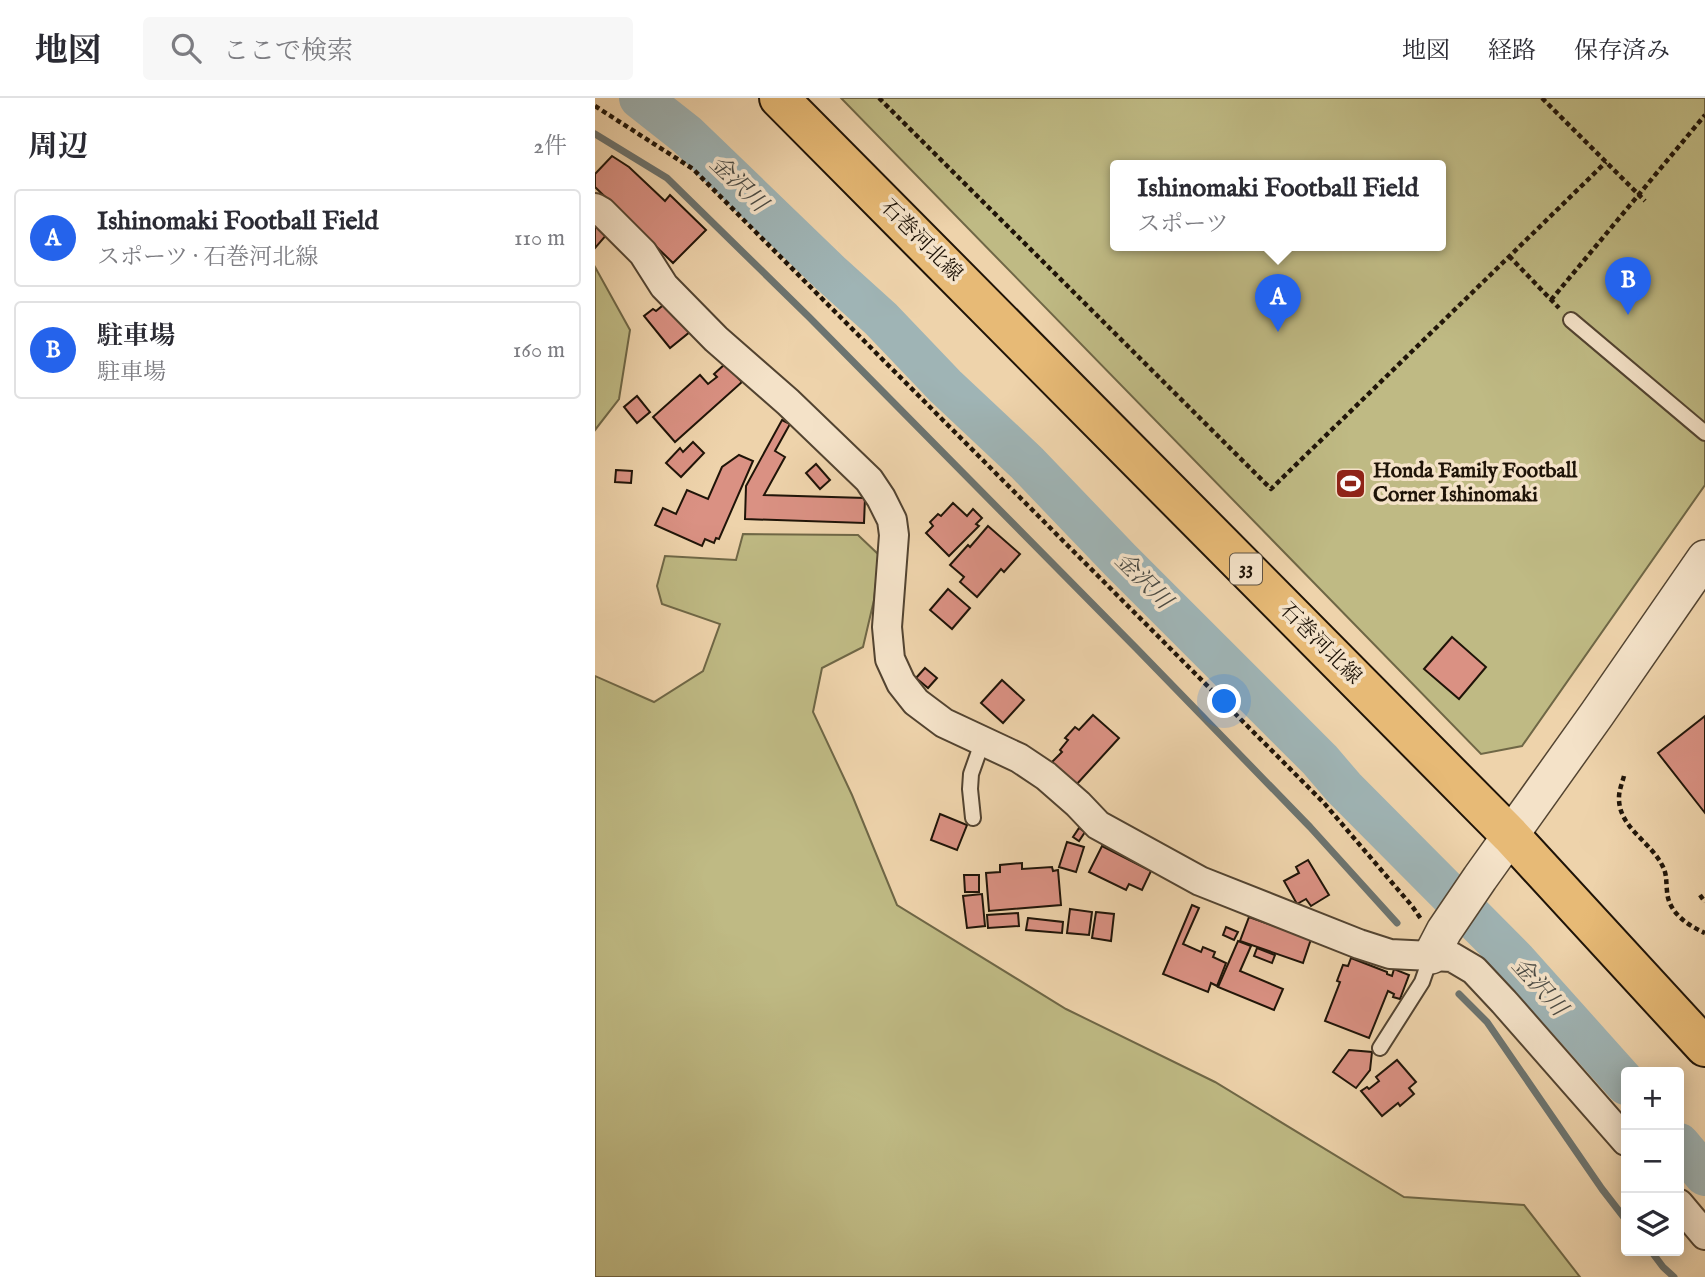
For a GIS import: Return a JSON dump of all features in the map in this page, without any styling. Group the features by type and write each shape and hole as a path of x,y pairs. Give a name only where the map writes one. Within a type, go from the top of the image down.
{"main road":[{"name":"石巻河北線","path":"779,98 1510,835 1705,1047"}],"street":[{"path":"595,208 603,212 643,253 664,286 716,340 788,402 869,480 881,498 892,520 894,535 887,627 890,659 901,683 916,702 944,723 1019,758 1046,776 1098,825 1200,881 1390,954 1437,943 1480,877 1705,558"},
{"path":"1437,943 1452,957 1474,970 1621,1135"},
{"path":"1684,1210 1705,1235"}],"lane":[{"path":"1571,320 1705,433"},
{"path":"973,818 971,775 983,740"},
{"path":"1380,1048 1422,982 1437,943"}],"path":[{"path":"879,98 1271,489 1606,162"},
{"path":"1542,98 1645,201"},
{"path":"595,106 693,169 1324,803 1412,906 1437,943"},
{"path":"1551,300 1705,116"},
{"path":"1509,256 1571,320"},
{"path":"1623,776 1618,798 1627,823 1663,866 1669,903 1674,911 1689,925 1705,933"},
{"path":"1700,895 1705,902"}],"shaded area":[{"path":"841,98 1705,98 1705,485 1522,746 1481,754"},
{"path":"595,267 630,330 619,399 595,430"},
{"path":"743,534 858,535 879,555 874,600 863,647 822,668 813,712 852,795 897,905 1066,1009 1215,1082 1404,1197 1524,1205 1580,1277 595,1277 595,676 654,702 703,671 720,624 662,604 657,586 665,556 736,560"}],"building":[{"path":"612,156 629,167 665,201 670,195 706,230 673,263 595,187 595,174"},
{"path":"595,225 608,233 595,248"},
{"path":"667,302 691,331 670,348 644,316"},
{"path":"725,364 742,382 675,442 653,417 700,375 708,384 717,377 714,374"},
{"path":"637,396 650,412 637,423 624,407"},
{"path":"782,420 790,424 775,451 785,457 764,495 865,498 864,523 745,519 746,486"},
{"path":"693,442 704,453 681,477 666,463 680,448 683,452"},
{"path":"739,455 753,461 719,539 716,538 714,543 705,539 702,546 655,525 663,508 676,514 687,490 708,499 722,467"},
{"path":"816,464 830,480 820,489 806,473"},
{"path":"616,470 632,471 631,483 615,482"},
{"path":"953,503 967,516 973,509 982,518 976,524 979,526 949,556 926,533 933,526 930,522 938,514 941,516"},
{"path":"988,526 1020,554 1004,572 1001,569 977,597 960,582 964,577 950,565"},
{"path":"948,589 970,608 952,629 930,610"},
{"path":"1452,637 1486,667 1459,699 1424,669"},
{"path":"925,668 937,678 928,688 916,678"},
{"path":"1002,680 1024,700 1003,723 981,703"},
{"path":"1093,715 1119,738 1076,785 1052,762 1062,752 1060,750 1068,740 1065,738 1075,727 1079,730"},
{"path":"1705,716 1705,813 1658,753"},
{"path":"940,814 967,825 957,850 931,840"},
{"path":"1079,828 1085,832 1079,841 1073,837"},
{"path":"1067,842 1084,847 1076,872 1059,867"},
{"path":"1102,846 1151,871 1142,890 1129,884 1126,890 1089,872"},
{"path":"1308,860 1329,895 1311,906 1306,899 1297,904 1284,881 1299,873 1296,867"},
{"path":"1022,863 1022,869 1052,867 1053,871 1058,870 1061,905 989,911 986,873 1000,872 1000,865"},
{"path":"964,875 979,875 979,892 965,892"},
{"path":"982,894 985,926 967,928 963,896"},
{"path":"1192,905 1199,908 1183,944 1201,952 1203,947 1215,952 1213,957 1226,963 1217,986 1211,983 1208,992 1163,974"},
{"path":"1070,909 1092,912 1089,935 1067,933"},
{"path":"1096,912 1114,914 1111,941 1092,938"},
{"path":"1018,913 1019,926 988,928 987,915"},
{"path":"1249,917 1311,939 1303,963 1240,941"},
{"path":"1028,918 1063,922 1062,933 1026,930"},
{"path":"1226,927 1238,932 1234,940 1223,935"},
{"path":"1238,941 1251,946 1240,971 1283,989 1274,1010 1218,987"},
{"path":"1257,948 1275,955 1272,963 1254,956"},
{"path":"1351,958 1392,976 1394,969 1409,975 1400,999 1393,997 1394,994 1388,991 1369,1038 1325,1021 1340,982 1337,981 1343,965 1348,966"},
{"path":"1349,1050 1372,1052 1370,1070 1356,1088 1333,1072"},
{"path":"1397,1060 1416,1082 1409,1088 1414,1094 1382,1116 1361,1091 1367,1087 1369,1089 1379,1081 1376,1077"}],"waterway":[{"name":"金沢川","path":"640,98 687,135 881,319 945,386 1027,463 1515,960 1621,1078"},
{"path":"595,134 667,178 809,317 1310,827 1397,923"},
{"path":"1459,994 1487,1022 1621,1214"},
{"name":"金沢川","path":"1684,1150 1705,1175"},
{"path":"1655,1256 1674,1277"}],"place":[{"name":"駐車場","path":"1628,315"},
{"name":"Ishinomaki Football Field","path":"1278,332"},
{"name":"Honda Family Football Corner Ishinomaki","path":"1350,483"}]}
